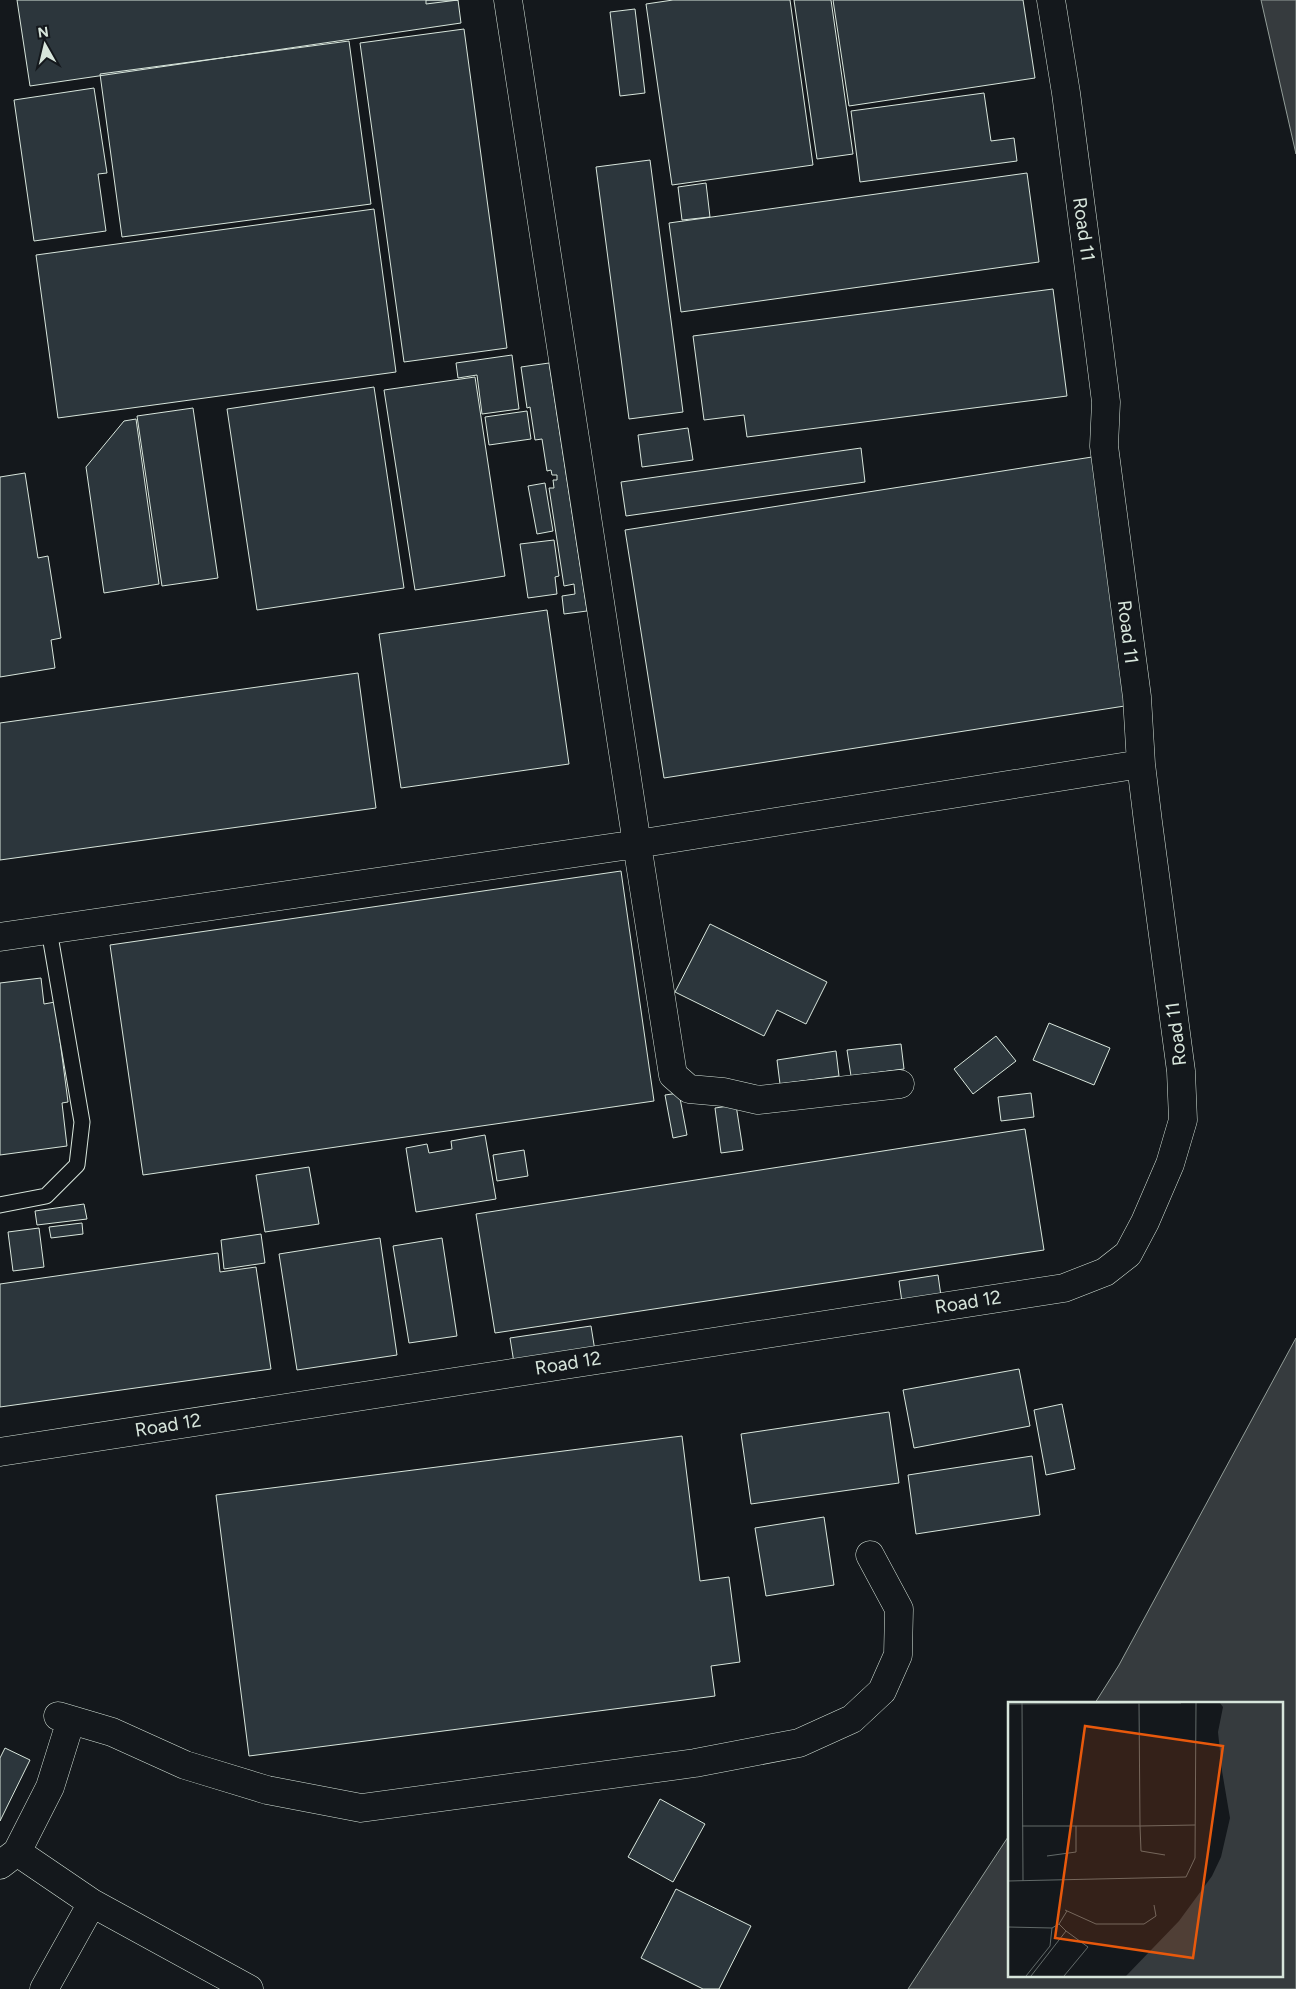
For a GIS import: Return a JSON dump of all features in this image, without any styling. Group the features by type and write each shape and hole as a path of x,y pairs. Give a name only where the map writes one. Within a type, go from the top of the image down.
{"street":[{"path":"508,0 673,1076 689,1089 723,1092 758,1100 900,1084"},
{"name":"Road 11","path":"1051,0 1066,93 1106,402 1104,446 1137,698 1141,764 1180,1062 1183,1120 1170,1164 1145,1222 1128,1254"},
{"path":"0,938 637,844 1141,764"},
{"name":"Road 12","path":"0,1452 1064,1288 1105,1272 1128,1254"},
{"path":"249,1989 8,1859 50,1787 64,1718 112,1732 185,1765 267,1790 361,1808 675,1766 799,1743 852,1719 882,1691 898,1655 898,1609 870,1555"},
{"path":"44,1989 92,1903"}],"lane":[{"path":"0,1205 46,1196 77,1165 82,1122 49,930"}],"shaded area":[{"path":"1261,0 1296,0 1296,154"},
{"path":"1296,1338 1296,1989 908,1989 1008,1837 1008,1976 1284,1976 1284,1702 1096,1702 1119,1665"}],"building":[{"path":"17,0 458,0 461,23 30,86"},
{"path":"426,0 458,0 426,4"},
{"path":"673,0 790,0 813,165 672,185 646,4"},
{"path":"794,0 831,0 853,154 817,159"},
{"path":"833,0 1023,0 1035,78 849,106"},
{"path":"635,9 645,93 620,96 610,12"},
{"path":"464,29 507,348 404,362 360,43"},
{"path":"349,41 371,204 122,237 100,74"},
{"path":"94,88 107,173 98,174 106,231 34,241 14,100"},
{"path":"984,93 991,141 1014,138 1017,161 860,182 851,111"},
{"path":"650,160 683,412 629,419 596,167"},
{"path":"1027,173 1039,262 681,312 669,223"},
{"path":"706,183 710,217 682,220 678,187"},
{"path":"374,209 396,372 58,418 36,255"},
{"path":"1053,289 1067,396 747,437 744,415 704,420 693,336"},
{"path":"512,355 519,409 482,414 477,375 458,378 456,363"},
{"path":"549,363 587,611 564,614 562,596 575,594 574,584 564,586 549,488 554,488 553,480 557,480 557,475 552,475 551,470 547,471 542,439 535,440 530,407 527,408 521,367"},
{"path":"475,377 505,576 415,590 384,390"},
{"path":"374,387 404,588 257,610 227,409"},
{"path":"193,408 218,578 162,586 137,416"},
{"path":"527,411 531,439 489,445 485,417"},
{"path":"136,419 159,584 104,593 86,467 124,421"},
{"path":"688,428 693,460 642,467 638,435"},
{"path":"861,448 865,482 626,516 621,482"},
{"path":"1092,457 1131,705 664,778 625,530"},
{"path":"25,473 38,558 48,556 61,638 51,640 55,668 0,677 0,477"},
{"path":"545,483 553,531 537,534 528,486"},
{"path":"554,540 559,576 555,577 557,594 528,598 520,544"},
{"path":"547,610 569,764 401,788 379,634"},
{"path":"358,673 376,808 0,860 0,723"},
{"path":"621,871 654,1101 143,1175 110,945"},
{"path":"710,924 827,982 806,1024 777,1010 764,1036 675,992"},
{"path":"41,978 44,1004 55,1002 68,1102 62,1103 67,1146 0,1155 0,983"},
{"path":"1049,1023 1110,1048 1094,1085 1033,1060"},
{"path":"996,1036 1016,1061 973,1094 954,1069"},
{"path":"901,1044 904,1069 851,1076 847,1050"},
{"path":"836,1051 839,1076 780,1084 777,1060"},
{"path":"679,1093 687,1135 673,1138 665,1095"},
{"path":"1031,1093 1034,1117 1001,1121 998,1097"},
{"path":"736,1105 743,1150 721,1153 715,1108"},
{"path":"1025,1129 1044,1250 495,1333 476,1214"},
{"path":"485,1135 496,1199 416,1212 406,1148 427,1144 429,1153 452,1149 451,1141"},
{"path":"524,1150 528,1176 497,1181 493,1155"},
{"path":"309,1167 319,1224 265,1232 256,1175"},
{"path":"84,1204 87,1219 37,1225 35,1211"},
{"path":"82,1223 83,1234 51,1238 49,1227"},
{"path":"39,1228 44,1267 13,1271 8,1232"},
{"path":"261,1234 265,1263 224,1269 221,1240"},
{"path":"380,1238 397,1355 297,1370 279,1254"},
{"path":"442,1238 457,1336 409,1343 393,1246"},
{"path":"218,1253 220,1272 256,1267 271,1369 0,1407 0,1284"},
{"path":"938,1275 941,1296 902,1302 899,1281"},
{"path":"591,1326 595,1351 514,1363 510,1338"},
{"path":"1019,1369 1030,1426 914,1448 903,1390"},
{"path":"1062,1404 1075,1469 1046,1475 1034,1410"},
{"path":"889,1412 899,1483 751,1504 741,1434"},
{"path":"682,1436 700,1581 729,1577 740,1662 711,1666 715,1696 249,1756 216,1495"},
{"path":"1032,1456 1040,1515 916,1534 908,1475"},
{"path":"824,1517 834,1585 766,1596 755,1528"},
{"path":"5,1748 30,1760 0,1821 0,1758"},
{"path":"660,1799 705,1824 673,1882 628,1857"},
{"path":"676,1889 751,1926 719,1989 703,1989 641,1958"}]}
